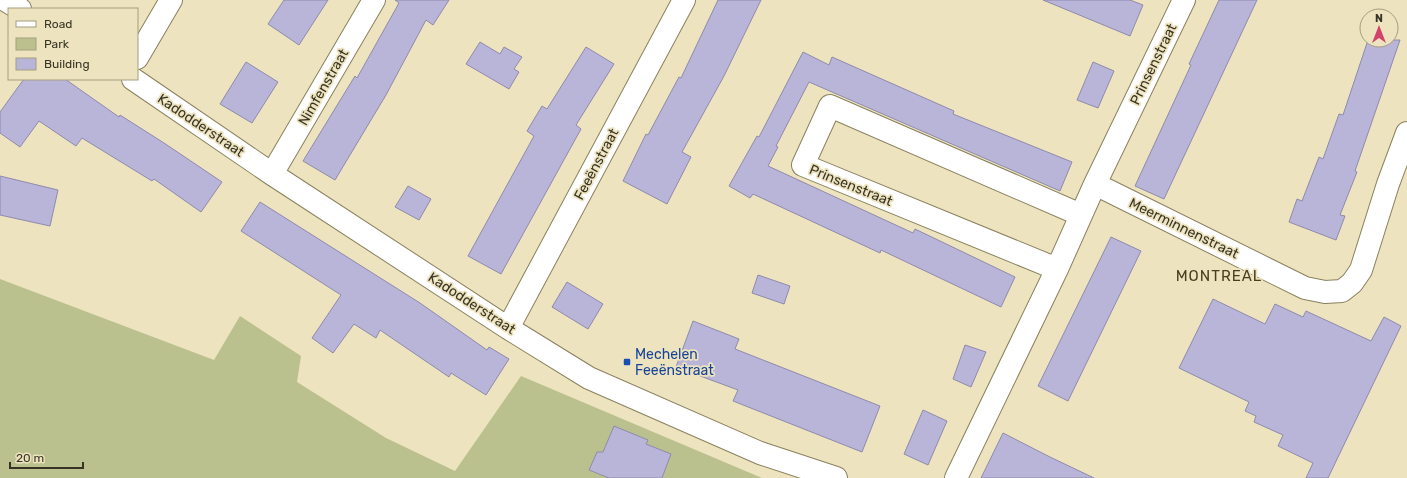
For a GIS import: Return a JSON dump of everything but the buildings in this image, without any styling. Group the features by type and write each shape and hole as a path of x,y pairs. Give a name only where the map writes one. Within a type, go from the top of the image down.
{"street":[{"path":"5,0 18,8"},
{"path":"138,56 171,0"},
{"name":"Nimfenstraat","path":"272,174 374,0"},
{"name":"Feeënstraat","path":"508,328 684,0"},
{"name":"Prinsenstraat","path":"956,478 1184,0"},
{"name":"Kadodderstraat","path":"134,80 272,174 508,328 589,378 760,453 836,478"},
{"name":"Prinsenstraat","path":"1057,269 804,165 830,106 1081,215"},
{"name":"Meerminnenstraat","path":"1095,184 1305,288 1325,292 1342,291 1352,284 1361,270 1398,184 1407,134"}],"green space":[{"path":"0,279 214,360 240,316 301,356 297,382 386,438 455,471 521,376 762,478 0,478"}],"place":[{"name":"Mechelen Feeënstraat","path":"627,362"}],"district":[{"name":"MONTREAL","path":"1219,276"}]}
